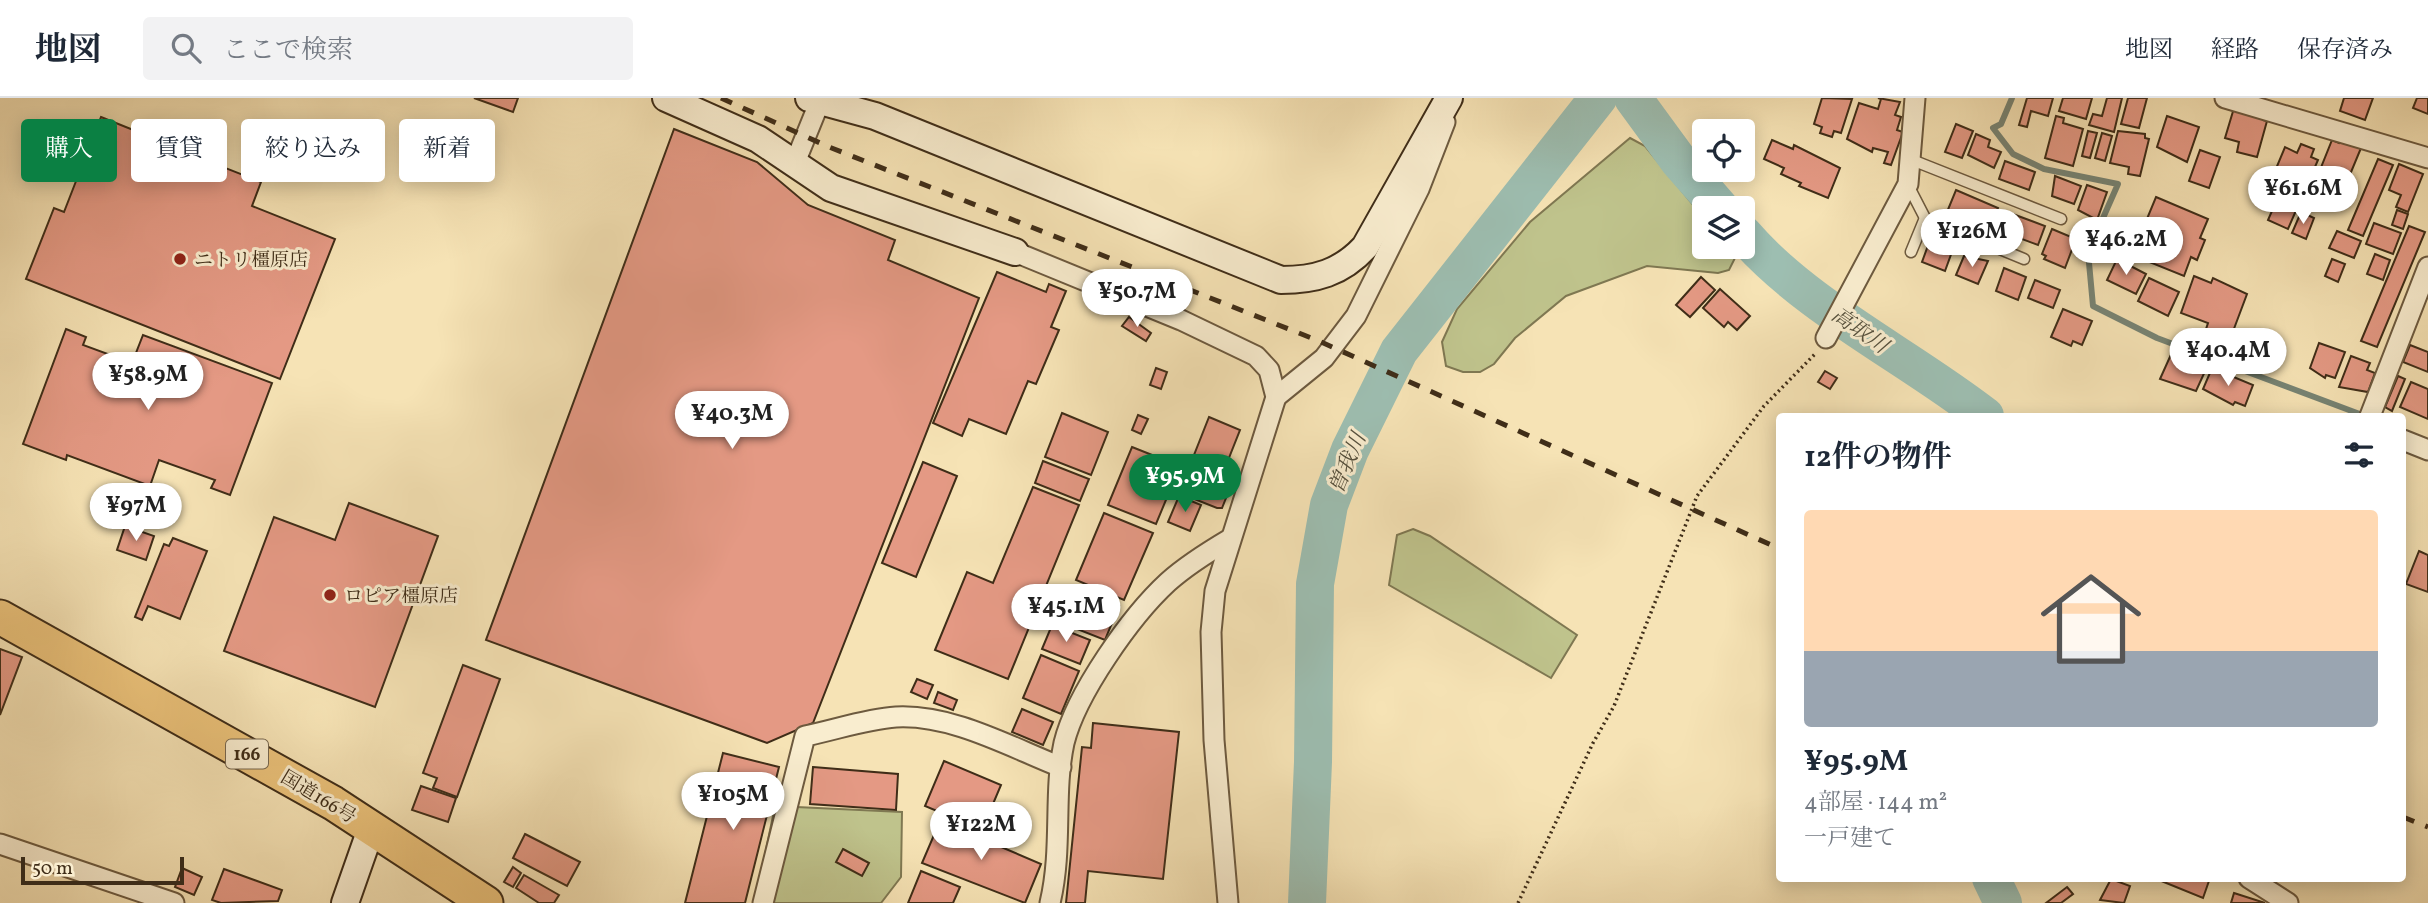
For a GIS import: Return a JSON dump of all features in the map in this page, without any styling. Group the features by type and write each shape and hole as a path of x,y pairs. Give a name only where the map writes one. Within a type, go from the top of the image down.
{"highway":[{"name":"国道166号","path":"0,617 310,789 486,903"}],"street":[{"path":"666,98 758,139 831,188 1015,252 1161,311 1256,356 1269,370 1276,397 1215,592 1210,665 1228,903"},
{"path":"794,165 814,99 875,116 1281,280 1310,280 1352,261 1364,247 1451,98"},
{"path":"1276,397 1324,358 1356,316 1419,189 1451,98"},
{"path":"1826,338 1853,292 1908,184 1915,98"},
{"path":"2225,98 2428,158"},
{"path":"2371,413 2428,267"},
{"path":"2406,441 2428,450"},
{"path":"1050,903 1059,858 1061,767 1068,733 1082,696 1141,611 1195,559 1230,539"},
{"path":"763,903 806,736 894,717 920,718 943,722 1061,767"},
{"path":"345,903 371,829"},
{"path":"0,844 174,903"},
{"path":"2255,882 2288,903"}],"lane":[{"path":"1912,160 2062,219"},
{"path":"1908,184 1924,218 2024,259"},
{"path":"1911,252 1924,218"}],"path":[{"path":"1518,903 1593,744 1614,706 1697,496 1764,406 1808,365 1826,338"}],"green space":[{"path":"1630,138 1645,146 1692,203 1692,259 1734,259 1729,270 1718,273 1647,266 1566,296 1515,338 1494,364 1480,372 1463,372 1446,366 1442,342 1457,309 1530,222"},
{"path":"1413,529 1430,536 1577,635 1551,678 1389,585 1397,535"},
{"path":"775,806 902,812 901,877 881,903 755,903"}],"building":[{"path":"474,98 518,98 513,112"},
{"path":"1822,98 1852,99 1841,133 1834,131 1832,137 1820,133 1822,127 1814,124"},
{"path":"1878,98 1900,102 1895,115 1901,117 1897,130 1903,132 1891,165 1884,163 1888,152 1873,148 1872,152 1847,139 1859,103 1878,109 1881,99"},
{"path":"2027,98 2053,98 2048,116 2031,111 2027,127 2019,125"},
{"path":"2063,98 2092,98 2086,119 2059,111"},
{"path":"2107,98 2122,98 2114,132 2089,125 2093,114 2102,116"},
{"path":"2128,98 2147,98 2139,128 2121,124"},
{"path":"2344,98 2373,98 2365,120 2340,111"},
{"path":"2417,98 2428,98 2428,114 2413,108"},
{"path":"2234,108 2264,116 2263,120 2267,121 2257,157 2237,152 2239,142 2225,138"},
{"path":"2056,116 2064,118 2063,123 2083,129 2073,166 2045,158"},
{"path":"2167,116 2199,127 2187,162 2157,147"},
{"name":"ニトリ橿原店","path":"117,123 131,129 131,182 227,182 227,169 241,174 241,182 261,182 252,206 335,239 280,379 26,279 54,208 64,212 76,182 117,182"},
{"path":"1956,124 1973,131 1962,158 1945,152"},
{"path":"674,129 757,162 808,205 895,240 888,260 979,298 813,723 767,743 486,640"},
{"path":"2088,131 2097,133 2090,158 2082,156"},
{"path":"2118,131 2145,134 2145,138 2149,139 2140,176 2128,174 2129,167 2110,163"},
{"path":"2102,133 2112,136 2105,161 2095,158"},
{"path":"1976,134 1990,140 1988,147 2001,152 1994,168 1968,155"},
{"path":"1772,140 1793,149 1794,145 1840,168 1828,198 1799,186 1801,183 1781,174 1784,168 1764,159"},
{"path":"2332,140 2339,143 2340,140 2361,148 2337,206 2327,202 2329,198 2325,196 2334,176 2320,170"},
{"path":"2301,144 2314,149 2311,157 2318,160 2288,229 2268,220 2275,204 2282,207 2289,191 2270,183 2285,147 2297,153"},
{"path":"2200,150 2220,157 2209,188 2189,181"},
{"path":"2378,159 2393,165 2363,236 2348,230"},
{"path":"2005,161 2035,172 2029,190 1999,179"},
{"path":"2399,164 2423,174 2408,212 2396,207 2401,195 2389,190"},
{"path":"2055,176 2081,186 2074,204 2052,196"},
{"path":"2087,185 2107,192 2097,220 2078,210"},
{"path":"1956,190 1998,208 1989,229 1947,212"},
{"path":"2156,197 2208,219 2200,238 2205,240 2197,260 2191,257 2184,276 2132,255"},
{"path":"2397,210 2408,214 2403,229 2392,225"},
{"path":"2301,212 2314,218 2306,239 2292,233"},
{"path":"2010,213 2045,226 2038,245 2003,232"},
{"path":"2374,223 2401,233 2393,254 2366,244"},
{"path":"2409,226 2425,232 2377,347 2361,341"},
{"path":"2052,229 2076,239 2065,268 2044,259 2046,256 2042,254"},
{"path":"2337,231 2361,241 2354,258 2329,248"},
{"path":"1930,240 1953,249 1945,271 1922,262"},
{"path":"2375,254 2390,260 2383,280 2367,274"},
{"path":"1964,256 1988,261 1978,284 1956,275"},
{"path":"2117,259 2146,274 2136,294 2107,280"},
{"path":"2332,259 2345,264 2338,282 2325,276"},
{"path":"2004,268 2026,277 2018,300 1996,291"},
{"path":"997,272 1046,292 1049,284 1066,291 1051,327 1059,330 1036,384 1028,381 1006,434 969,419 962,436 933,423"},
{"path":"2194,276 2211,283 2213,278 2247,294 2226,350 2202,341 2208,323 2181,313"},
{"path":"1701,277 1715,290 1690,317 1676,305"},
{"path":"2149,278 2179,292 2168,316 2138,301"},
{"path":"2035,280 2060,290 2053,308 2028,298"},
{"path":"1720,289 1750,316 1737,330 1728,322 1724,327 1703,308"},
{"path":"2063,309 2092,321 2082,345 2073,341 2071,346 2051,337"},
{"path":"1129,317 1151,333 1146,341 1122,326"},
{"path":"66,329 86,337 83,345 132,363 143,335 272,383 230,495 211,488 215,480 159,460 150,486 67,455 66,460 23,444"},
{"path":"2319,343 2345,352 2335,378 2326,375 2325,378 2310,368"},
{"path":"2410,345 2428,352 2428,372 2403,362"},
{"path":"2173,350 2207,367 2196,391 2160,379"},
{"path":"2351,356 2370,363 2367,370 2375,373 2368,392 2339,387"},
{"path":"1156,368 1167,372 1161,389 1150,385"},
{"path":"2212,368 2253,385 2245,406 2235,402 2233,405 2203,389"},
{"path":"1825,371 1837,378 1830,389 1818,382"},
{"path":"2398,376 2405,379 2392,411 2385,407"},
{"path":"2411,382 2428,389 2428,419 2400,407"},
{"path":"1062,413 1108,432 1091,475 1045,457"},
{"path":"1138,415 1148,419 1141,434 1132,430"},
{"path":"1209,417 1240,430 1223,473 1234,478 1222,508 1179,493"},
{"path":"1132,447 1180,466 1156,524 1108,505"},
{"path":"1043,461 1089,479 1080,501 1035,483"},
{"path":"923,462 957,476 916,577 882,563"},
{"path":"1033,487 1079,505 1008,679 935,650 967,572 993,583"},
{"path":"1179,496 1201,505 1190,531 1168,522"},
{"name":"ロピア橿原店","path":"349,503 438,536 375,707 224,651 274,517 335,540"},
{"path":"1104,513 1153,533 1124,600 1076,580"},
{"path":"125,526 154,536 146,560 117,550"},
{"path":"173,538 207,551 180,619 148,606 142,620 135,617 164,544 169,546"},
{"path":"2419,551 2428,555 2428,592 2406,584"},
{"path":"1071,590 1085,596 1074,622 1060,616"},
{"path":"1091,594 1119,606 1105,640 1077,629"},
{"path":"1052,625 1090,640 1080,664 1042,649"},
{"path":"0,649 22,657 0,715"},
{"path":"1041,655 1079,671 1061,714 1023,698"},
{"path":"463,665 500,679 457,797 433,788 437,778 423,773"},
{"path":"917,679 933,685 927,699 911,692"},
{"path":"938,692 957,700 953,710 934,703"},
{"path":"1022,709 1053,722 1043,745 1012,732"},
{"path":"1093,723 1179,732 1163,879 1088,871 1085,903 1066,903 1082,747 1091,748"},
{"path":"723,753 779,767 745,903 685,903"},
{"path":"944,761 1001,785 982,830 925,806"},
{"path":"813,767 898,774 896,810 810,804"},
{"path":"421,786 456,798 448,822 412,810"},
{"path":"940,821 1041,864 1025,903 922,863"},
{"path":"525,834 580,862 567,886 513,858"},
{"path":"843,849 869,863 862,876 836,862"},
{"path":"513,867 521,873 513,887 504,882"},
{"path":"182,868 202,877 194,895 175,887"},
{"path":"224,869 282,890 278,901 221,903 212,900"},
{"path":"921,871 960,887 953,903 908,903"},
{"path":"524,875 559,895 554,903 539,903 516,888"},
{"path":"2109,882 2130,886 2124,903 2100,900"},
{"path":"2164,882 2209,882 2203,898"},
{"path":"2067,887 2073,894 2061,903 2046,903"},
{"path":"2234,893 2265,903 2231,903"}],"waterway":[{"name":"曽我川","path":"1307,903 1313,762 1315,584 1329,505 1350,450 1399,351 1598,98"},
{"name":"高取川","path":"1633,98 1679,161 1710,196"},
{"path":"2012,98 2001,124 1993,128 2013,154 2044,169 2118,184 2088,252 2093,306 2157,338 2357,413"},
{"name":"高取川","path":"1755,246 1827,308 1981,413"},
{"name":"高取川","path":"1993,882 2003,903"}],"railway":[{"path":"721,98 829,147 1319,341 1776,547"},
{"path":"2406,818 2428,827"}],"place":[{"name":"ニトリ橿原店","path":"180,259"},
{"name":"ロピア橿原店","path":"330,595"}]}
